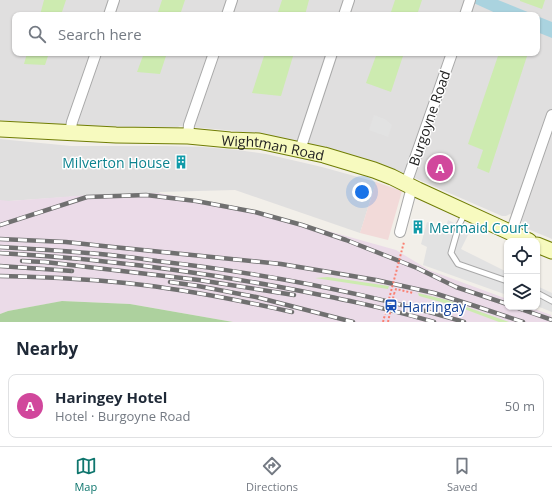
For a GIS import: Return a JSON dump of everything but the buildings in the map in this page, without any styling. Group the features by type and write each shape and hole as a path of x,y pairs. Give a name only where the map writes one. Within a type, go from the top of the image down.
{"main road":[{"name":"Wightman Road","path":"0,129 70,133 188,136 259,141 324,155 374,170 522,238"},
{"path":"540,246 552,251"}],"street":[{"path":"110,12 114,0"},
{"path":"228,12 232,0"},
{"path":"345,12 349,0"},
{"path":"466,12 470,1"},
{"path":"70,133 72,122 95,56"},
{"path":"188,136 189,125 213,56"},
{"path":"300,150 331,56"},
{"name":"Burgoyne Road","path":"400,232 409,185 451,56"},
{"path":"511,233 552,115"}],"lane":[{"path":"465,212 450,252 458,264 504,280"},
{"path":"540,295 552,301"}],"path":[{"path":"383,322 404,242"},
{"path":"388,322 396,289 412,293"},
{"path":"389,300 393,301"}],"shaded area":[{"path":"0,0 552,0 552,239 528,229 526,224 510,214 502,216 401,172 360,158 293,140 236,131 180,126 81,128 0,120"},
{"path":"374,115 385,119 392,125 388,137 369,130"},
{"path":"0,139 71,146 167,146 237,150 266,154 322,167 376,182 360,233 235,190 110,194 0,201"},
{"path":"376,182 402,191 388,240 360,233"},
{"path":"158,193 253,210 396,250 429,270 504,298 504,310 537,310 551,315 552,322 233,322 130,304 63,301 8,311 0,314 0,200 9,201 89,195"},
{"path":"448,220 470,231 461,249 504,270 504,294 423,265 427,247 421,244 427,222 445,230"},
{"path":"540,287 552,293 552,312 540,307"}],"green space":[{"path":"44,0 66,0 62,12 41,12"},
{"path":"162,0 185,0 181,12 158,12"},
{"path":"282,0 309,0 306,12 278,12"},
{"path":"395,0 422,0 418,12 391,12"},
{"path":"520,0 545,0 542,9"},
{"path":"26,56 48,56 45,65 24,64"},
{"path":"143,56 166,56 160,74 137,72"},
{"path":"264,56 293,56 281,96 252,93"},
{"path":"376,56 403,56 391,92 366,83"},
{"path":"498,56 527,56 489,173 477,168 483,150 468,144"},
{"path":"328,277 389,286 388,289 315,278"},
{"path":"418,293 447,300 509,322 499,322 459,307 419,296"},
{"path":"62,301 130,304 233,322 0,322 0,314 8,311"}],"water":[{"path":"467,0 498,0 528,12 493,12"},
{"path":"540,17 552,22 552,38 540,33"}],"railway":[{"path":"0,225 87,197 146,195 196,201 255,212 302,225 346,240 417,268 456,287 504,303"},
{"path":"0,239 66,242 281,264 376,280 434,293 523,322"},
{"path":"0,247 100,254 235,271 350,293 426,311 464,322"},
{"path":"0,253 50,256 145,266 212,276 280,287 338,299 434,322"},
{"path":"22,261 45,262 199,280 294,295"},
{"path":"0,266 72,271"},
{"path":"0,276 107,281 143,285 180,290 292,312"},
{"path":"170,282 256,297 353,322"},
{"path":"524,310 552,320"}],"place":[{"name":"Milverton House","path":"181,162"},
{"name":"Haringey Hotel","path":"440,168"},
{"name":"Mermaid Court","path":"418,227"},
{"name":"Harringay","path":"391,306"}]}
